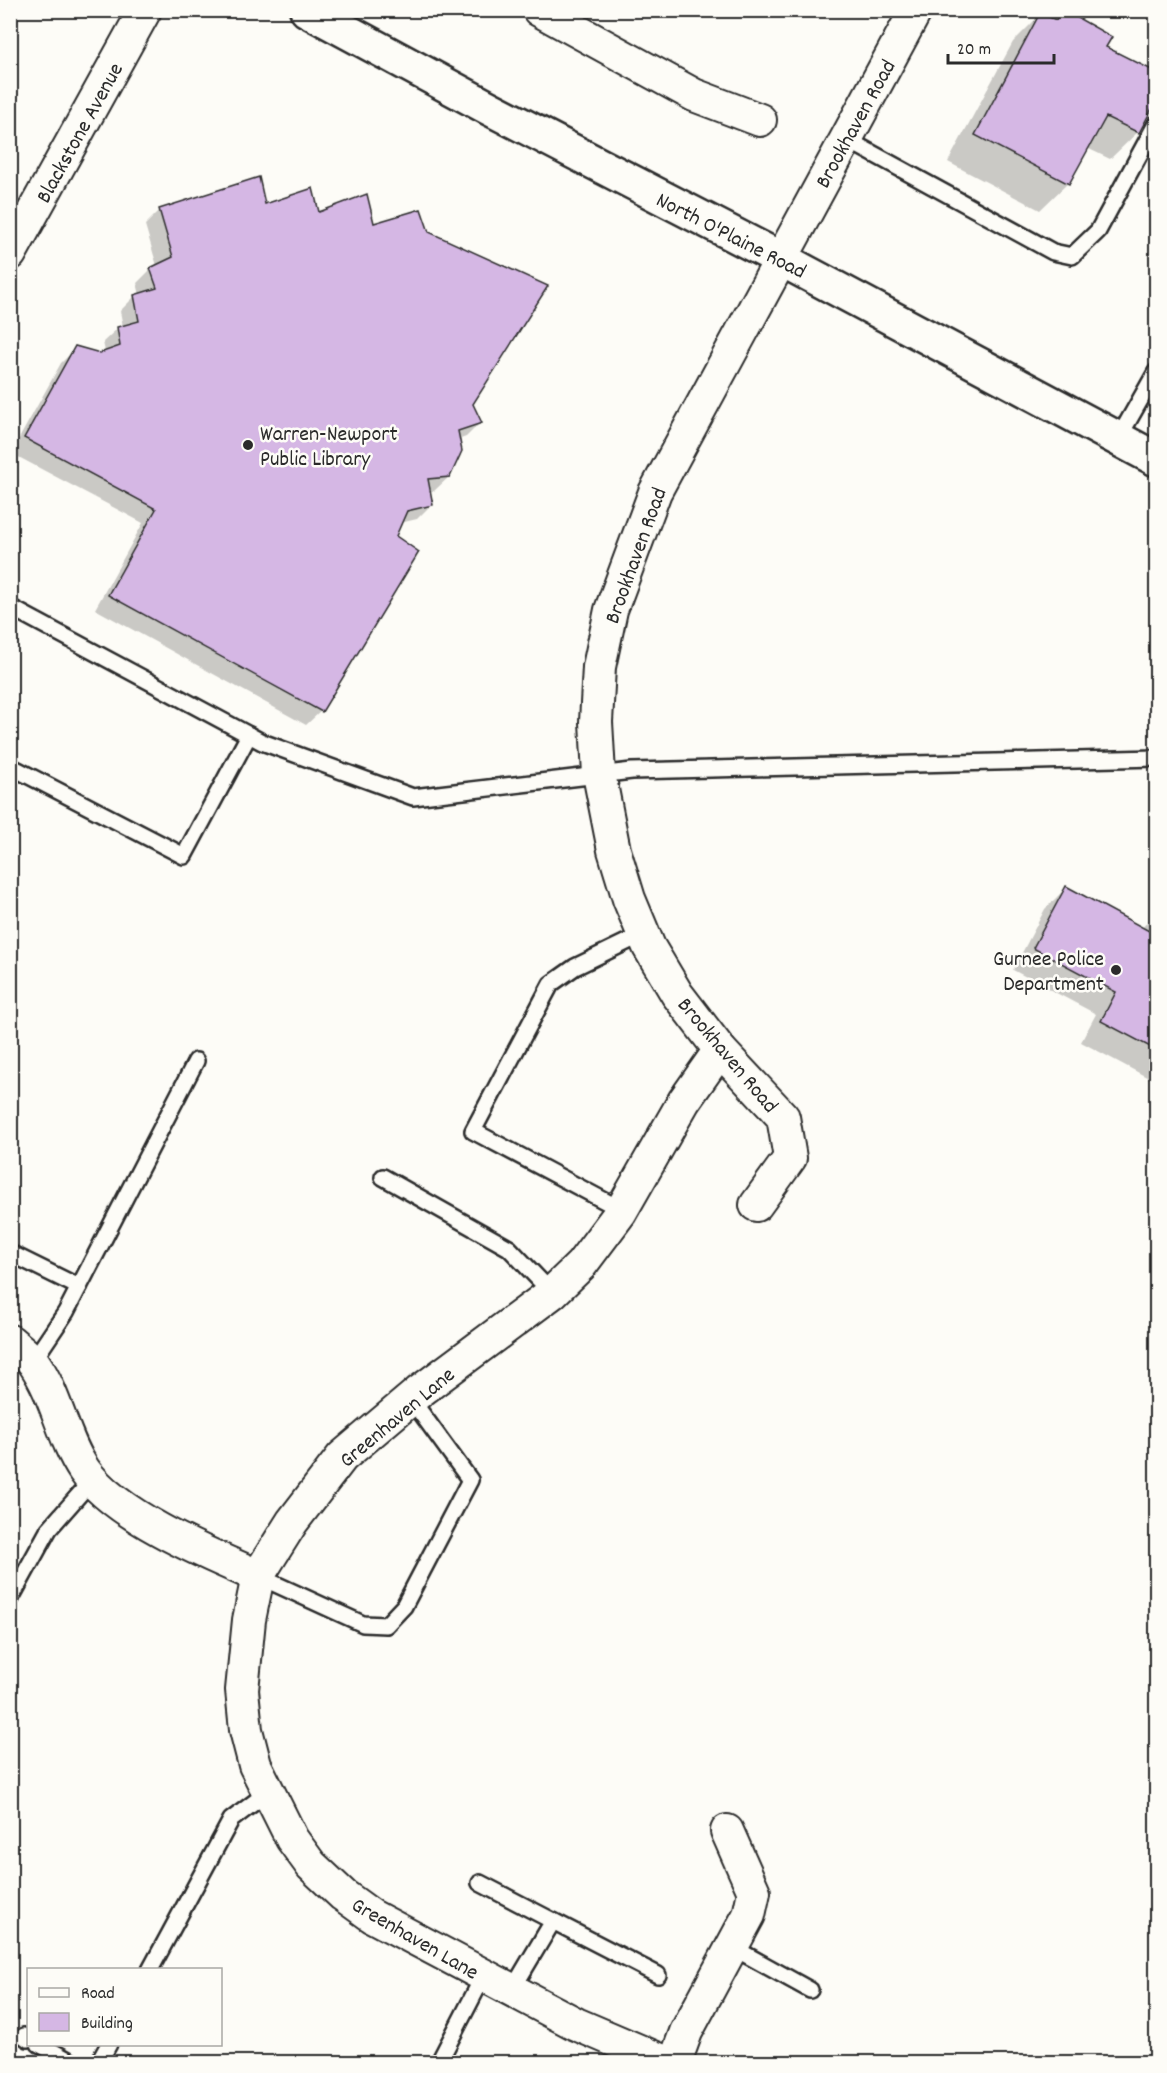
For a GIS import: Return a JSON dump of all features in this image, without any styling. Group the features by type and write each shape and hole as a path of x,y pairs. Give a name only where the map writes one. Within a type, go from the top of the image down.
{"street":[{"name":"Blackstone Avenue","path":"10,254 146,10"},
{"name":"North O'Plaine Road","path":"307,10 1156,459"},
{"path":"539,10 588,22 694,95 760,120"},
{"name":"Brookhaven Road","path":"756,1205 790,1158 783,1117 720,1050 677,994 643,934 629,899 614,850 599,774 596,722 599,667 610,610 655,492 916,10"},
{"name":"Greenhaven Lane","path":"665,2062 576,2024 372,1916 343,1895 311,1865 292,1839 255,1766 246,1730 242,1690 249,1620 258,1576 292,1522 342,1457 411,1399 552,1293 581,1265 622,1210 684,1101 720,1050"},
{"path":"22,1351 52,1398 66,1436 85,1471 105,1492 140,1519 213,1557 258,1576"},
{"path":"675,2062 686,2032 749,1915 754,1892 726,1831"}],"lane":[{"path":"846,139 1053,252 1072,256 1098,231 1156,124"},
{"path":"1118,439 1156,372"},
{"path":"10,607 262,742 413,797 632,771 1156,759"},
{"path":"10,766 184,856 249,735"},
{"path":"622,1210 473,1131 551,984 575,967 643,934"},
{"path":"22,1351 66,1311 196,1061"},
{"path":"383,1177 509,1248 552,1293"},
{"path":"10,1253 79,1287"},
{"path":"258,1576 363,1624 386,1625 404,1606 470,1480 411,1399"},
{"path":"10,1600 49,1529 93,1479"},
{"path":"151,1968 231,1820 268,1792"},
{"path":"480,1883 658,1975"},
{"path":"512,1990 553,1920"},
{"path":"732,1947 810,1990"},
{"path":"439,2062 484,1975"},
{"path":"43,2046 72,2062"},
{"path":"99,2062 108,2046"}],"building":[{"path":"1060,10 1064,10 1112,37 1106,47 1156,72 1156,101 1139,133 1106,117 1069,184 975,135 1040,13 1056,20"},
{"name":"Warren-Newport Public Library","path":"259,177 265,204 313,188 319,212 367,194 374,223 421,209 429,232 548,286 473,404 482,423 458,431 462,451 450,477 428,479 433,505 407,511 396,536 419,552 322,712 108,595 156,509 24,438 75,346 100,353 120,346 117,327 139,321 134,295 157,288 150,268 173,257 159,209"},
{"name":"Gurnee Police Department","path":"1066,886 1149,931 1156,917 1156,1050 1101,1021 1116,992 1033,948"}],"place":[{"name":"Warren-Newport Public Library","path":"248,445"},
{"name":"Gurnee Police Department","path":"1116,970"}]}
